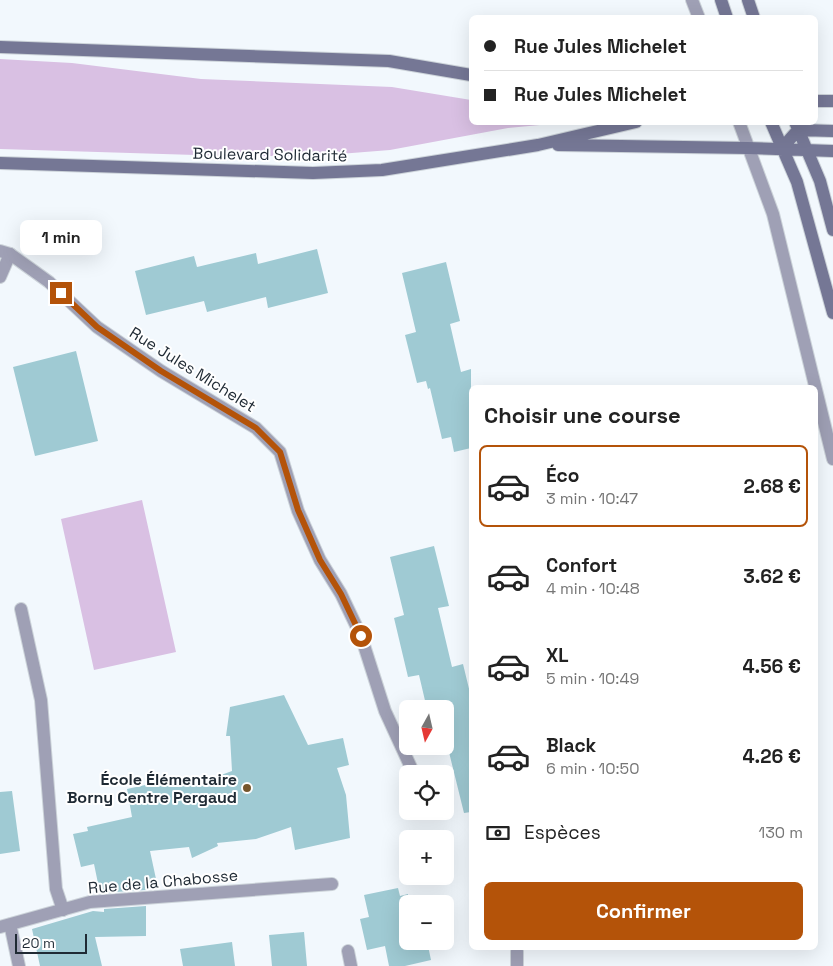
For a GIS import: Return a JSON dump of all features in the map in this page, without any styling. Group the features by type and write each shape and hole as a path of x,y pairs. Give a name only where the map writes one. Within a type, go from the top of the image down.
{"main road":[{"path":"720,0 726,15"},
{"path":"748,0 753,15"},
{"path":"0,47 389,61 469,74"},
{"path":"818,101 833,101"},
{"name":"Boulevard Solidarité","path":"0,163 313,173 382,170 538,145 623,125"},
{"path":"772,125 797,182 833,313"},
{"path":"782,148 797,126"},
{"path":"797,126 833,131"},
{"path":"797,126 820,181 833,230"},
{"name":"Boulevard Solidarité","path":"538,145 833,150"}],"street":[{"path":"692,0 698,15"},
{"path":"740,125 772,214 815,385"},
{"path":"0,277 5,253"},
{"name":"Rue Jules Michelet","path":"5,253 49,282 97,327 161,371 256,428 280,452 298,510 320,560 341,594 361,636 385,711 410,765"},
{"path":"818,399 833,459"},
{"path":"21,609 41,700 56,890 63,910"},
{"name":"Rue de la Chabosse","path":"5,925 90,902 332,884"},
{"path":"5,925 19,966"},
{"path":"348,951 351,966"},
{"path":"517,951 517,966"}],"shaded area":[{"path":"0,59 72,63 201,79 392,87 469,100 469,125 540,125 508,128 390,150 314,156 228,156 0,149"},
{"path":"142,500 176,652 94,670 61,519"}],"building":[{"path":"317,249 328,293 268,308 266,297 207,312 204,301 146,315 135,271 194,256 197,267 256,253 258,264"},
{"path":"446,262 460,321 450,324 461,372 471,369 471,385 469,385 469,448 454,452 451,437 442,439 430,388 428,389 426,381 417,383 405,335 416,332 402,273"},
{"path":"76,351 98,441 35,456 13,367"},
{"path":"434,546 449,606 438,608 452,667 463,664 469,689 469,812 464,813 454,772 454,765 452,765 450,755 454,755 454,700 425,700 419,675 408,677 394,618 404,615 390,557"},
{"path":"284,695 308,745 343,738 349,765 337,768 346,795 350,838 295,850 291,827 256,839 217,843 218,846 192,858 189,847 150,851 156,879 146,881 146,890 100,893 94,864 81,867 73,834 88,831 87,827 132,817 127,789 168,780 191,784 191,786 232,771 230,736 226,736 230,707"},
{"path":"12,791 20,851 0,854 0,792"},
{"path":"398,888 400,895 399,950 429,950 431,960 405,966 389,966 385,946 367,950 360,919 369,917 364,895"},
{"path":"146,906 146,936 95,937 102,966 40,966 32,929 93,911 104,912 104,909"},
{"path":"304,932 307,966 272,966 269,935"},
{"path":"232,942 235,966 183,966 180,949"}],"place":[{"name":"École Élémentaire Borny Centre Pergaud","path":"247,788"}],"route":[{"path":"61,293 97,327 161,371 256,428 280,452 298,510 320,560 341,594 361,636"}]}
